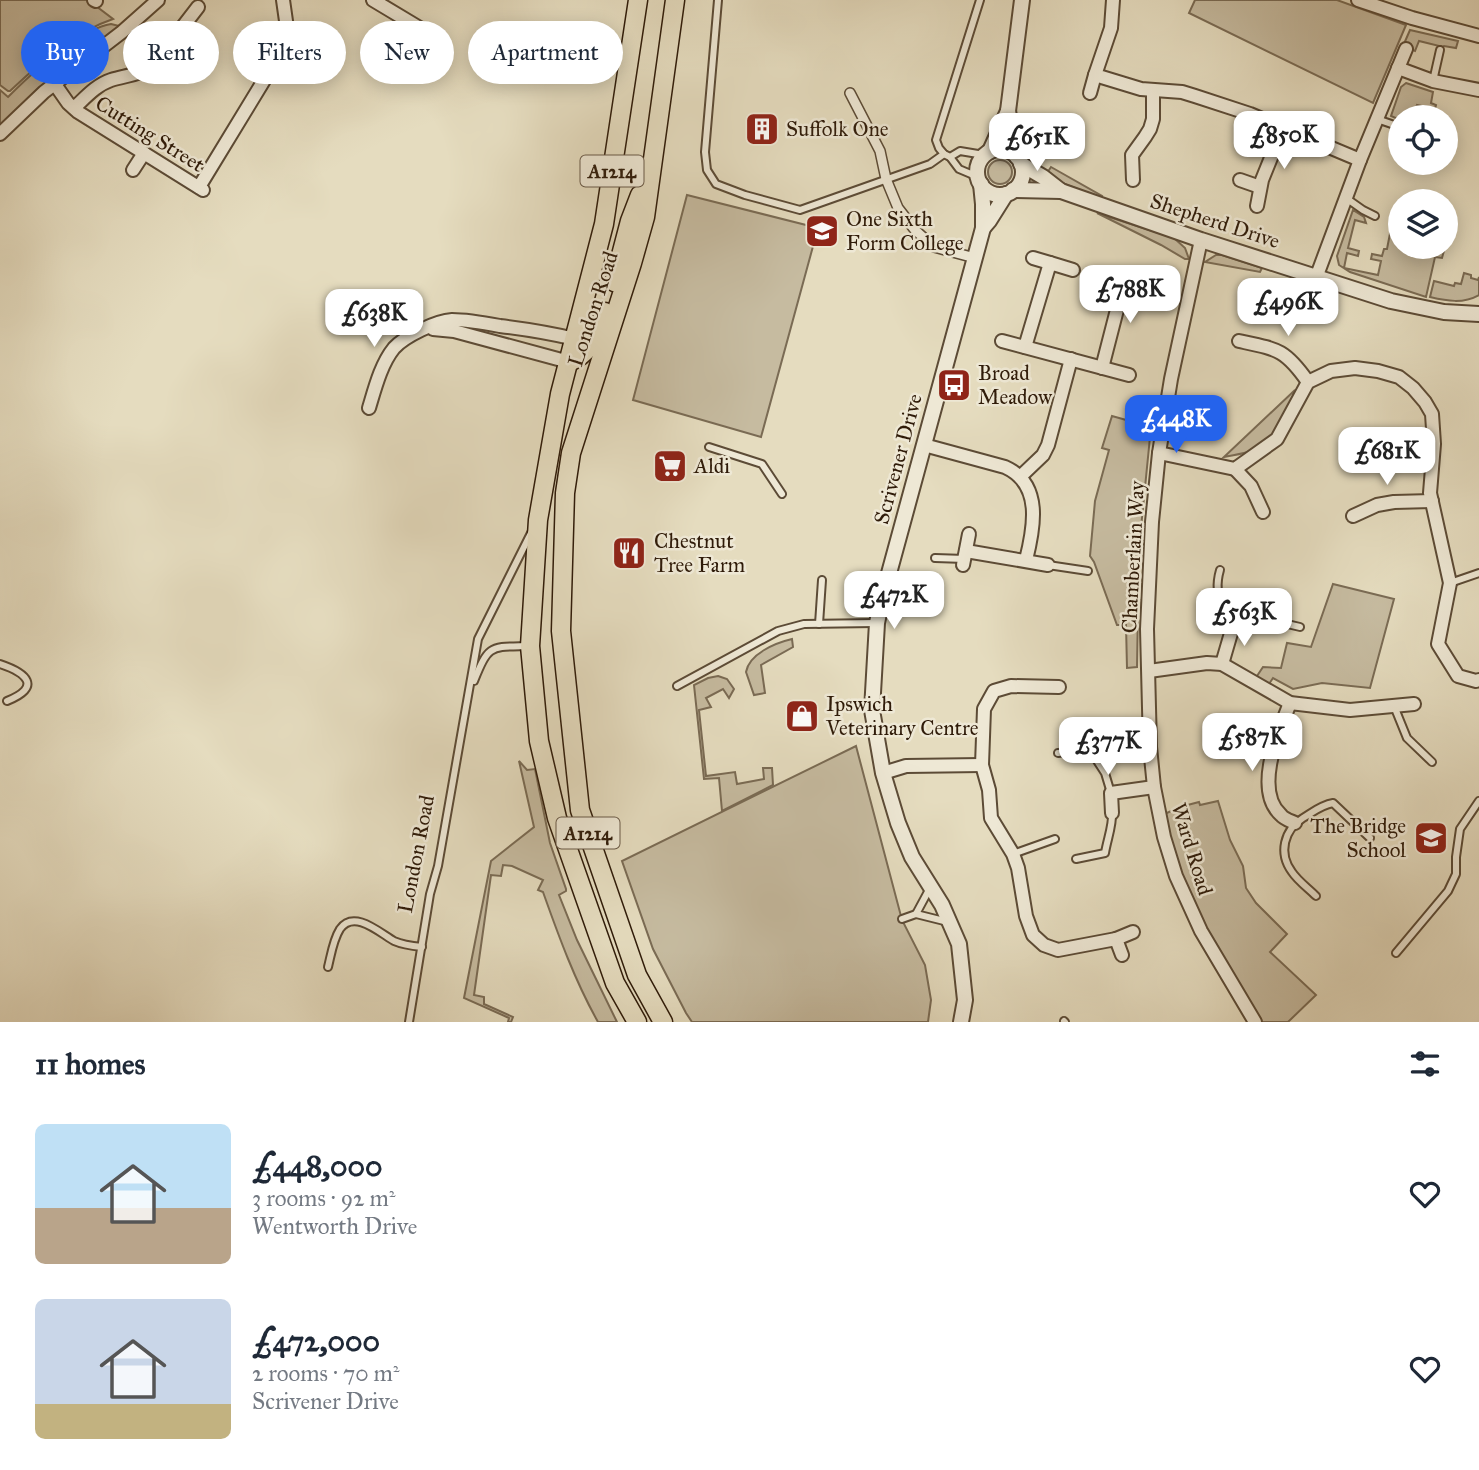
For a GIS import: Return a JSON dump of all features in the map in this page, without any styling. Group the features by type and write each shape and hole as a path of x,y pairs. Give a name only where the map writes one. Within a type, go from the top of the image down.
{"main road":[{"name":"London Road","path":"530,646 538,520 560,394 576,352 604,224 638,0"},
{"name":"London Road","path":"663,1022 637,975 580,810 561,631 565,493 571,453 645,217 675,0"},
{"path":"588,398 589,371 576,352 596,334 609,303 631,221 654,159"},
{"name":"A1214","path":"530,646 539,741 557,818 615,983 636,1022"}],"street":[{"path":"109,42 158,0"},
{"name":"Cutting Street","path":"55,84 74,108 202,189 283,49 287,28 283,0"},
{"path":"373,0 408,21"},
{"path":"1008,111 1022,177 1020,183 1009,192 995,194 988,192 979,181 977,167 1008,111 1022,0"},
{"path":"1090,93 1111,28 1112,0"},
{"path":"1359,0 1479,36"},
{"name":"Cutting Street","path":"74,108 106,82 136,74 154,64 198,7"},
{"path":"1316,278 1360,160 1406,49"},
{"path":"1398,68 1433,80 1479,90"},
{"path":"1095,75 1153,91 1182,92 1250,114 1360,160"},
{"path":"0,134 53,84"},
{"path":"1133,180 1126,154 1150,129 1153,91"},
{"path":"850,93 880,151 886,179 898,208 915,230 934,247 975,258"},
{"path":"1257,206 1260,187 1283,128"},
{"path":"987,153 1004,150 1019,160"},
{"path":"133,170 144,153"},
{"name":"Shepherd Drive","path":"1019,160 1061,191 1201,240 1354,291 1414,307 1479,314"},
{"path":"1240,180 1260,187"},
{"name":"Scrivener Drive","path":"961,1022 965,1000 959,944 942,905 912,857 903,835 883,773 872,710 877,623 983,228 979,181"},
{"name":"Shepherd Drive","path":"1009,192 1061,191"},
{"name":"Scrivener Drive","path":"983,228 1009,192"},
{"name":"Chamberlain Way","path":"1149,671 1148,583 1159,453 1171,379 1201,240"},
{"path":"1033,258 1073,270"},
{"path":"1025,347 1050,263"},
{"path":"1101,292 1137,302"},
{"path":"1102,368 1120,298"},
{"path":"369,408 381,372 394,349 425,328 449,320 544,332 576,352"},
{"path":"425,328 576,352"},
{"path":"1002,341 1129,375"},
{"path":"1239,341 1271,348 1288,356 1308,382"},
{"path":"1020,477 1043,455 1048,446 1071,359"},
{"path":"1235,469 1277,439 1308,382 1331,371 1355,368 1378,371 1399,377 1413,387 1432,414 1434,444 1430,493 1450,583 1438,644 1458,676 1479,680"},
{"path":"924,445 1010,470 1027,484 1033,503 1026,560"},
{"path":"1159,453 1235,469 1251,486 1264,512"},
{"path":"1353,516 1377,505 1432,501"},
{"path":"969,534 965,558 1026,560 1048,565"},
{"path":"1223,608 1236,616 1253,615"},
{"path":"1223,664 1236,616"},
{"path":"1149,671 1207,663 1223,664 1290,703 1350,710 1414,704"},
{"name":"Ward Road","path":"1149,671 1150,747 1154,788 1171,859 1184,894 1213,954 1255,1022"},
{"path":"1059,687 1011,686 994,691 984,709 982,765 989,790 991,818 1013,854 1018,868 1032,935 1044,945 1058,950 1116,939 1133,932"},
{"path":"1290,703 1273,746 1268,788 1280,815 1296,823"},
{"path":"883,773 906,766 982,765"},
{"path":"1112,813 1111,793 1154,788"},
{"path":"1116,939 1122,955"}],"lane":[{"path":"718,0 705,152 707,170 716,184 800,210 960,151 987,153"},
{"path":"979,181 959,169 939,148 936,140 980,0"},
{"path":"1433,80 1440,50"},
{"path":"1377,119 1388,123"},
{"path":"1346,198 1375,216"},
{"path":"709,447 762,464 782,494"},
{"name":"London Road","path":"409,1022 478,639 538,520"},
{"path":"935,558 965,558"},
{"path":"1048,565 1088,571"},
{"path":"1220,570 1217,584 1223,608"},
{"path":"1450,583 1479,573"},
{"path":"819,624 822,580"},
{"path":"1253,615 1300,627"},
{"path":"677,686 778,631 804,624 877,623"},
{"name":"London Road","path":"468,695 483,658 496,647 530,646"},
{"path":"0,664 15,669 26,679 24,692 7,702"},
{"path":"1394,706 1407,738 1432,762"},
{"path":"1058,753 1090,750 1105,773 1111,793"},
{"path":"1396,953 1448,891 1456,874 1460,830 1479,801"},
{"path":"1315,896 1290,870 1284,850 1284,842 1296,823 1333,803 1370,838"},
{"path":"1076,859 1105,853 1113,821 1112,813"},
{"path":"1013,854 1055,839"},
{"path":"916,914 931,887"},
{"path":"902,919 916,914 950,922"},
{"path":"328,967 337,934 343,925 350,921 371,927 401,944 422,947"}],"shaded area":[{"path":"0,0 88,0 113,19 21,21 21,81 10,91 0,85"},
{"path":"1195,0 1337,0 1406,25 1373,103 1189,13"},
{"path":"109,25 123,27 123,31 109,43"},
{"path":"1410,30 1458,41 1456,48 1419,41 1415,51 1403,46"},
{"path":"1406,83 1433,92 1431,103 1436,105 1395,105 1401,87"},
{"path":"22,84 60,84 0,134 0,90 8,97"},
{"path":"1000,160 1009,163 1012,172 1009,181 1000,184 991,181 988,172 991,163"},
{"path":"1051,167 1102,196 1101,198 1057,181 1047,173"},
{"path":"687,195 818,228 761,437 633,400"},
{"path":"1353,210 1364,217 1366,223 1355,220 1348,248 1359,251 1358,256 1347,253 1344,268 1378,275 1381,261 1371,259 1372,254 1382,256 1388,244 1388,259 1435,259 1426,297 1350,272 1339,265 1337,256"},
{"path":"1097,213 1174,238 1185,248 1189,259 1185,259"},
{"path":"1216,255 1262,268 1260,272 1205,262"},
{"path":"1464,273 1478,280 1479,277 1479,295 1461,301 1430,297 1434,281 1454,286 1455,283 1461,284"},
{"path":"1295,390 1280,426 1268,441 1251,451 1224,457"},
{"path":"1112,416 1151,427 1139,548 1137,667 1127,668 1126,625 1117,625 1090,556 1095,501 1109,450 1102,448"},
{"path":"1333,584 1394,599 1370,688 1322,683 1293,689 1273,678 1267,687 1255,679 1263,667 1281,668 1287,643 1311,647"},
{"path":"792,639 793,647 761,665 765,693 754,695 746,672 752,660 764,650"},
{"path":"718,676 727,679 734,689 729,698 723,689 706,698 711,707 699,710 706,776 735,772 737,784 764,779 763,768 772,768 773,785 722,811 719,778 704,779 694,685"},
{"path":"856,746 902,920 925,965 931,1000 928,1022 692,1022 653,949 622,861"},
{"path":"519,761 527,770 535,769 550,843 566,889 559,895 577,940 617,1022 598,1022 568,958 543,892 538,890 543,880 512,866 503,865 501,876 491,875 474,995 484,997 484,1004 513,1017 511,1022 508,1022 509,1018 464,998 491,861 534,827"},
{"path":"1218,801 1230,840 1243,866 1246,888 1256,903 1287,934 1270,952 1316,995 1288,1022 1255,1022 1201,931 1160,816 1199,802 1200,805"}],"place":[{"name":"Suffolk One","path":"762,129"},
{"name":"One Sixth Form College","path":"822,231"},
{"name":"Broad Meadow","path":"954,385"},
{"name":"Aldi","path":"670,466"},
{"name":"Chestnut Tree Farm","path":"629,553"},
{"name":"Ipswich Veterinary Centre","path":"802,716"},
{"name":"The Bridge School","path":"1431,838"}]}
